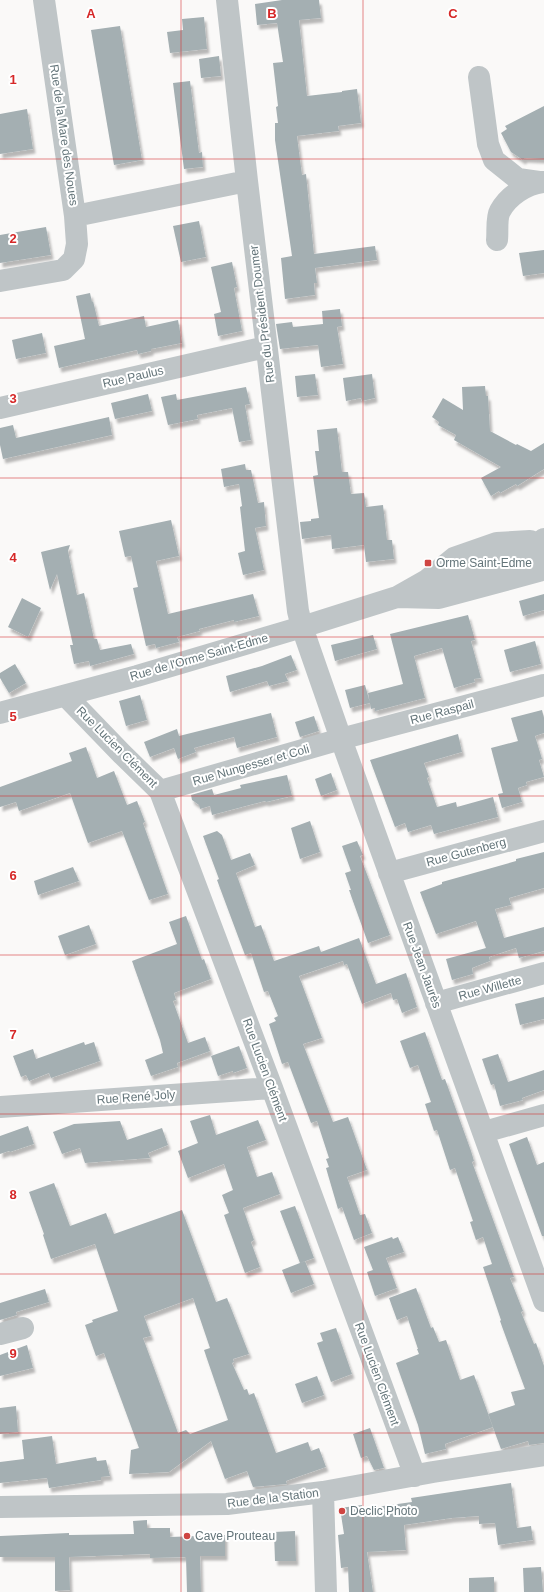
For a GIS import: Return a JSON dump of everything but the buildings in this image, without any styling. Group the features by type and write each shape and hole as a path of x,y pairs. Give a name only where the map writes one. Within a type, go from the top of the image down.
{"street":[{"name":"Rue de la Mare des Noues","path":"44,0 76,216 247,181"},
{"name":"Rue du Président Doumer","path":"227,0 266,347 297,603 302,627"},
{"path":"479,77 488,144 494,160 518,179 542,182"},
{"path":"497,240 499,212 510,198 522,188 542,182"},
{"path":"0,281 63,270 74,260 77,244 76,216"},
{"name":"Rue Paulus","path":"0,408 266,347"},
{"name":"Rue de l'Orme Saint-Edme","path":"0,713 66,696 302,627 397,597 427,580 454,558 497,543 530,541 541,551 539,571 439,598 397,597"},
{"name":"Rue Jean Jaurès","path":"302,627 389,873 544,1301"},
{"name":"Rue Raspail","path":"341,739 544,685"},
{"name":"Rue Lucien Clément","path":"66,696 160,791 272,1088 415,1476"},
{"name":"Rue Nungesser et Coli","path":"160,791 341,739"},
{"name":"Rue Gutenberg","path":"389,873 544,831"},
{"name":"Rue Willette","path":"436,1003 544,973"},
{"name":"Rue René Joly","path":"0,1107 272,1088"},
{"path":"484,1132 544,1116"},
{"path":"0,1334 23,1328"},
{"name":"Rue de la Station","path":"0,1507 227,1504 323,1492 544,1456"},
{"path":"323,1492 326,1592"}],"place":[{"name":"Orme Saint-Edme","path":"428,563"},
{"name":"Declic Photo","path":"342,1511"},
{"name":"Cave Prouteau","path":"187,1536"}]}
